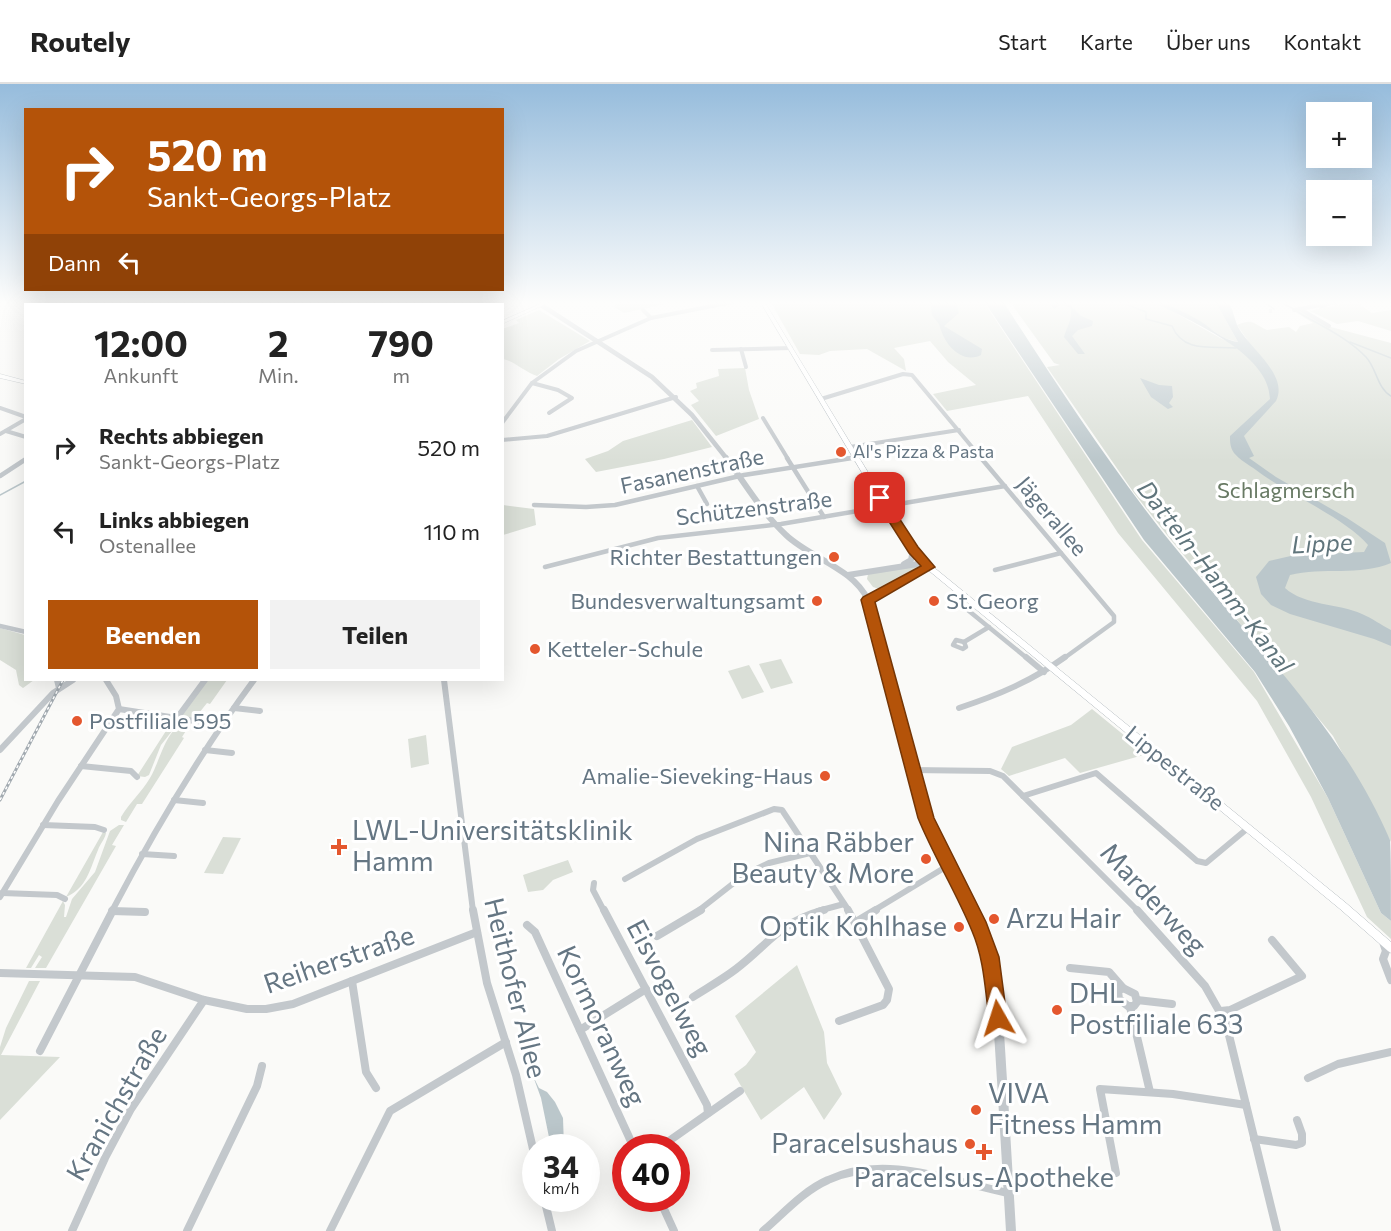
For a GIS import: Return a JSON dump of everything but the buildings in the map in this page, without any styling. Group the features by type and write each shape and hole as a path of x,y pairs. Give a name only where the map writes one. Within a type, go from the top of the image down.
{"main road":[{"name":"Lippestraße","path":"794,355 885,506 913,550 926,565 1048,670 1248,828 1391,948"},
{"path":"0,376 24,382"}],"street":[{"path":"504,420 532,383 572,355"},
{"path":"619,355 652,376 676,397 695,418 776,524 802,547 848,575 868,600 912,770 930,828 982,931 993,975 1011,1231"},
{"path":"743,355 746,367"},
{"name":"Jägerallee","path":"821,399 910,373 959,430 1115,619 1048,670"},
{"path":"532,383 558,390 572,398 549,413"},
{"path":"504,440 542,438 676,397"},
{"path":"0,408 24,417"},
{"path":"763,418 824,517"},
{"path":"0,434 24,419"},
{"path":"850,447 959,430"},
{"path":"6,431 24,436"},
{"name":"Fasanenstraße","path":"534,505 612,506 740,476 856,458"},
{"path":"0,476 24,460"},
{"path":"697,486 707,504"},
{"name":"Schützenstraße","path":"545,567 650,539 824,517 1005,486"},
{"path":"899,566 911,560 913,550"},
{"path":"995,570 1061,553"},
{"path":"848,575 899,566 926,565"},
{"path":"868,600 916,575 926,565"},
{"path":"916,575 938,575"},
{"name":"Lippestraße","path":"957,591 964,607 1048,670"},
{"path":"0,626 24,632"},
{"path":"964,642 989,627"},
{"path":"959,708 1010,691 1048,670"},
{"path":"57,681 58,688"},
{"path":"0,750 58,688 71,681"},
{"path":"1,895 43,825 119,709 116,696 107,681"},
{"path":"177,718 204,681"},
{"path":"40,1051 142,854 221,725 253,681"},
{"name":"Heithofer Allee","path":"444,681 469,870 470,895 498,1022 506,1042 529,1134"},
{"path":"234,708 260,711"},
{"path":"119,709 221,725"},
{"path":"206,750 232,753"},
{"path":"81,766 131,771 137,777"},
{"name":"Marderweg","path":"912,770 990,771 1003,776 1116,887 1202,981 1221,1011 1276,1231"},
{"path":"1023,796 1096,773 1202,863 1206,863 1248,828"},
{"path":"174,800 203,803"},
{"path":"625,879 688,842 721,827 778,809 784,813 856,922 890,994 882,1005 839,1021"},
{"path":"43,825 95,827 104,830"},
{"path":"657,936 704,908 744,875 769,863 810,853"},
{"path":"142,854 174,856"},
{"path":"856,922 949,865"},
{"name":"Eisvogelweg","path":"594,883 593,890 707,1105 708,1113"},
{"path":"1,895 57,895 65,899"},
{"path":"693,997 736,969 780,928 803,916 844,904"},
{"path":"112,911 144,912"},
{"name":"Kormoranweg","path":"527,925 535,932 628,1134"},
{"name":"Reiherstraße","path":"0,974 135,977 204,1000 247,1009 266,1010 293,1004 477,932"},
{"path":"1221,1011 1230,1010 1302,976 1272,940"},
{"path":"1382,940 1386,951 1383,959 1391,980"},
{"path":"1070,968 1109,972 1123,987 1134,992 1137,1000 1134,1006 1130,1007"},
{"path":"352,981 366,1072 376,1088"},
{"path":"1123,987 1118,991 1119,999 1130,1007 1150,1092"},
{"path":"580,1030 646,988"},
{"name":"Kranichstraße","path":"72,1231 105,1158 131,1109 204,1000"},
{"path":"1137,1000 1172,1004"},
{"path":"330,1231 390,1111 506,1042"},
{"path":"1308,1078 1338,1064 1391,1052"},
{"path":"187,1231 257,1086 262,1066"},
{"path":"1116,1173 1100,1089 1150,1092 1246,1105"},
{"path":"679,1134 740,1091"},
{"path":"1254,1139 1296,1145 1302,1143 1302,1134 1297,1120"},
{"path":"763,1231 827,1180 848,1172 894,1170 1008,1192"},
{"path":"547,1212 552,1231"},
{"path":"665,1212 674,1231"}],"green space":[{"path":"504,355 567,355 537,376 504,359"},
{"path":"877,355 900,355 904,359 906,371"},
{"path":"942,355 1019,355 1142,540 1254,672 1328,798 1381,913 1391,921 1391,939 1367,917 1311,797 1257,701 1118,533 1028,396 947,411 933,394 976,385"},
{"name":"Schlagmersch","path":"1048,355 1391,355 1391,842 1333,736 1134,493 1047,367 1060,365 1054,363"},
{"path":"745,368 749,390 759,419 716,436 691,405 699,401 690,391 697,388 696,383 719,376 718,369"},
{"path":"692,420 712,447 596,472 585,459 608,451 623,441"},
{"path":"504,505 534,509 536,525 504,535"},
{"path":"917,565 921,570 882,590 873,587 867,579 868,574"},
{"path":"0,628 24,635 24,681 33,681 23,688 19,685 16,670 0,660"},
{"path":"781,659 793,683 771,689 759,664"},
{"path":"749,665 764,692 742,699 728,671"},
{"path":"205,681 226,681 210,704 207,703 195,718 180,716"},
{"path":"1092,709 1147,754 1080,773 1065,758 1009,776 1001,769 1012,747 1071,725"},
{"path":"173,720 180,721 161,745 149,775 137,776"},
{"path":"184,721 191,723 182,737 184,738 142,804 137,804 126,822 121,820 124,812 150,778 172,733"},
{"path":"426,735 429,764 411,768 408,739"},
{"path":"119,825 124,825 112,845 116,846 46,968 35,968 42,957 39,955 31,968 26,968 63,901 64,917 66,917 72,899 95,872 110,831"},
{"path":"103,832 106,833 87,877 79,889 66,897"},
{"path":"223,837 241,838 223,874 204,873"},
{"path":"568,860 573,872 553,880 543,890 528,892 523,875"},
{"path":"797,965 824,1032 827,1063 842,1094 824,1120 804,1087 761,1120 734,1074 746,1065 756,1052 735,1016"},
{"path":"29,981 40,981 1,1055 60,1057 0,1120 0,1047 6,1028"}],"shaded area":[{"path":"959,355 981,355 974,357"},
{"path":"1020,355 1038,355 1101,449 1164,534 1288,680 1344,756 1369,797 1390,840 1391,921 1381,913 1328,798 1289,726 1255,672 1144,540"},
{"path":"1244,355 1260,355 1273,372 1279,391 1276,401 1244,436 1254,456 1249,458 1276,477 1385,543 1391,563 1367,569 1290,575 1285,588 1302,598 1353,610 1369,617 1391,630 1391,646 1290,614 1271,605 1261,594 1256,577 1269,561 1295,555 1364,552 1368,545 1345,525 1269,479 1234,453 1230,436 1270,399 1266,382"},
{"path":"1140,378 1159,385 1172,386 1173,397 1169,403 1173,407 1168,409 1151,397"},
{"path":"533,1076 539,1088 547,1092 555,1102 563,1118 564,1134 548,1134 541,1098"}],"waterway":[{"path":"1364,355 1370,362 1386,393 1391,396"},
{"path":"1382,355 1391,358"},
{"path":"0,495 24,482"}],"railway":[{"path":"0,800 62,681"}],"place":[{"name":"Al's Pizza & Pasta","path":"841,452"},
{"name":"Richter Bestattungen","path":"834,557"},
{"name":"Bundesverwaltungsamt","path":"817,601"},
{"name":"St. Georg","path":"934,601"},
{"name":"Ketteler-Schule","path":"535,649"},
{"name":"Postfiliale 595","path":"77,721"},
{"name":"Amalie-Sieveking-Haus","path":"825,776"},
{"name":"LWL-Universitätsklinik Hamm","path":"339,847"},
{"name":"Nina Räbber Beauty & More","path":"926,859"},
{"name":"Arzu Hair","path":"994,919"},
{"name":"Optik Kohlhase","path":"959,927"},
{"name":"DHL Postfiliale 633","path":"1057,1010"},
{"name":"VIVA Fitness Hamm","path":"976,1110"},
{"name":"Paracelsushaus","path":"970,1144"},
{"name":"Paracelsus-Apotheke","path":"984,1152"}],"route":[{"path":"880,498 913,550 929,567 868,600 926,818 935,841 980,928 990,957 998,1018"}],"water label":[{"name":"Lippe","path":"1322,544"},
{"name":"Datteln-Hamm-Kanal","path":"1215,577"}]}
